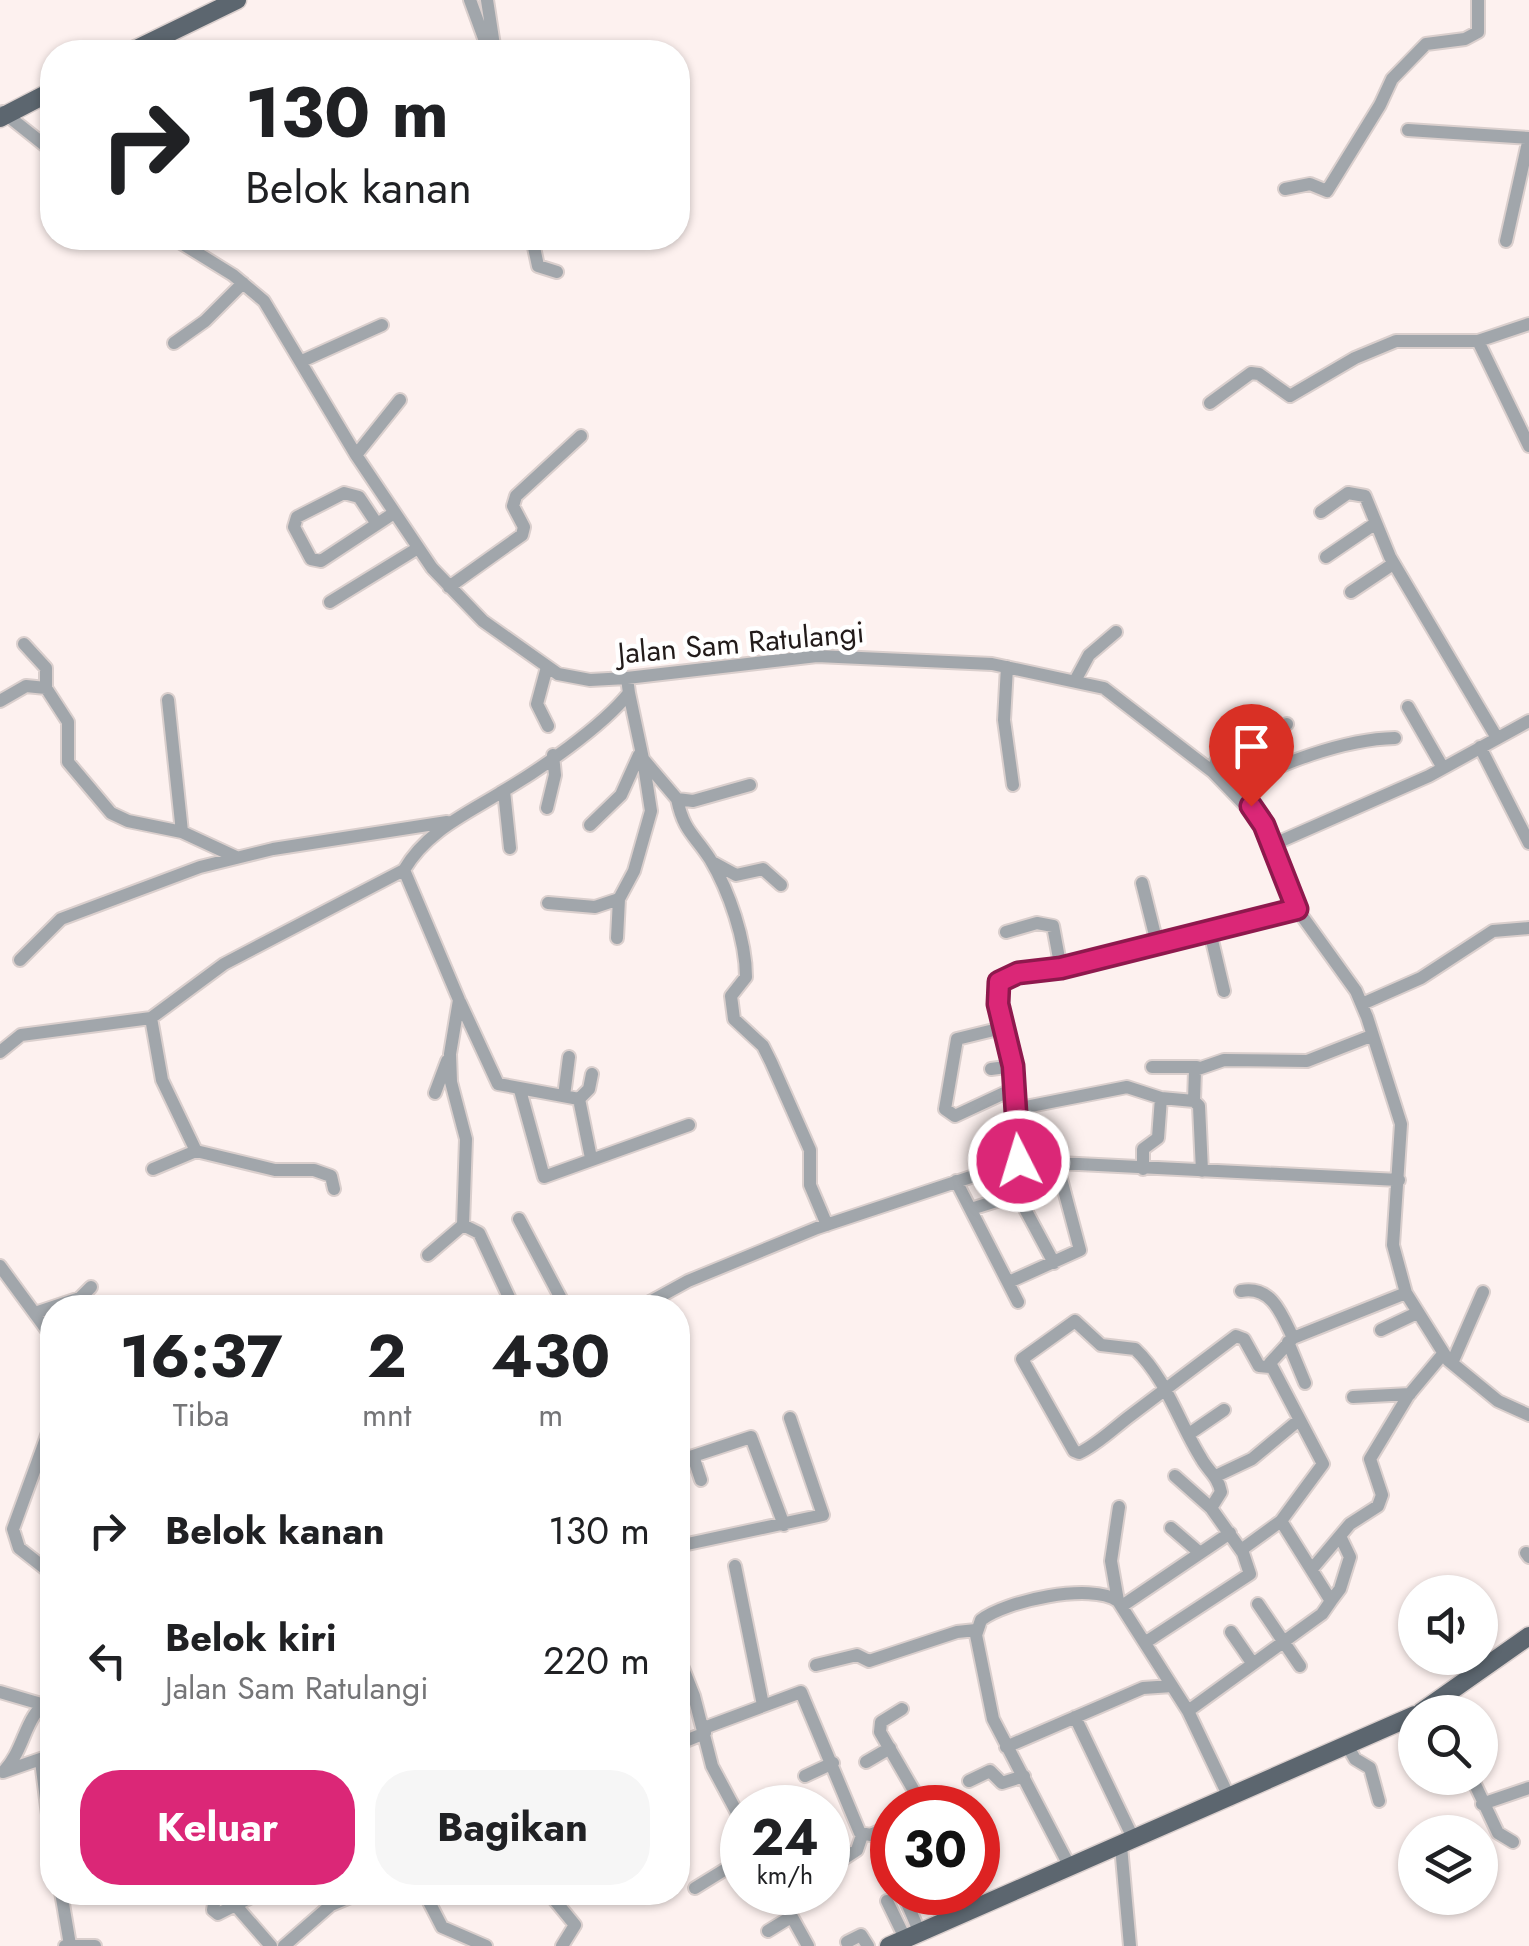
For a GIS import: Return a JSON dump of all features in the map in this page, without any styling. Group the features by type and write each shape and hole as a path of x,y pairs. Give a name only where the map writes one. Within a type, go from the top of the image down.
{"main road":[{"path":"155,40 237,0"},
{"path":"2,114 40,97"},
{"path":"1458,1695 1529,1636"},
{"path":"1000,1889 1127,1843 1398,1723"},
{"path":"904,1939 943,1915"}],"street":[{"path":"470,0 487,40"},
{"path":"488,0 491,40"},
{"path":"1285,189 1310,184 1327,192 1380,106 1382,94 1420,48 1478,32 1478,0"},
{"path":"2,114 40,142"},
{"path":"1408,130 1529,138 1506,241"},
{"name":"Jalan Sam Ratulangi","path":"192,250 264,301 394,514 449,588 483,621 547,667 574,678 627,678 817,656 943,659 1006,666 1104,688 1151,720 1236,792 1264,825 1297,909 1362,1004 1399,1112 1399,1180 1393,1244 1406,1293 1448,1358 1498,1401 1529,1416"},
{"path":"535,250 538,266 557,272"},
{"path":"174,343 205,321 243,283"},
{"path":"1210,403 1254,373 1290,396 1355,358 1396,342 1478,341 1529,324"},
{"path":"302,361 382,325"},
{"path":"1478,341 1529,446"},
{"path":"356,454 400,400"},
{"path":"1514,416 1529,410"},
{"path":"449,588 522,535 524,526 514,506 516,496 580,436"},
{"path":"1321,512 1357,491 1365,496 1393,564 1496,738"},
{"path":"377,524 359,497 344,494 297,517 294,526 315,561 394,514"},
{"path":"1326,557 1376,523"},
{"path":"330,602 418,548"},
{"path":"1352,592 1393,564"},
{"path":"1076,679 1089,655 1116,632"},
{"path":"24,644 46,668 46,688 68,722 68,762 110,812 128,821 182,832 236,856"},
{"path":"1006,666 1004,720 1013,786"},
{"path":"547,667 537,704 548,726"},
{"path":"617,938 619,899 634,871 650,811 627,678"},
{"path":"0,701 26,686 46,688"},
{"path":"0,1052 22,1035 151,1018 210,972 404,870 418,850 450,821 504,791 629,693"},
{"path":"168,700 182,832"},
{"path":"1408,706 1443,768"},
{"path":"1272,845 1443,768 1529,722"},
{"path":"1213,772 1218,756 1287,724"},
{"path":"1236,792 1254,779 1342,745 1395,738"},
{"path":"1480,747 1529,844"},
{"path":"642,754 677,799 684,829 709,858 728,874 763,869 781,884"},
{"path":"590,825 621,795 642,754"},
{"path":"548,808 555,775 553,755"},
{"path":"677,799 693,802 750,785"},
{"path":"504,791 510,848"},
{"path":"20,960 69,915 236,856 450,821"},
{"path":"709,858 745,954 746,980 734,989 730,1002 734,1019 764,1046 810,1150 810,1185 827,1225"},
{"path":"404,870 498,1084 579,1100"},
{"path":"1142,884 1156,943"},
{"path":"548,903 595,906 619,899"},
{"path":"1019,1161 1013,1066 997,990 1002,978 1061,968 1297,909"},
{"path":"1006,932 1037,923 1052,926 1061,968"},
{"path":"1362,1004 1421,978 1493,931 1529,928"},
{"path":"1210,932 1224,991"},
{"path":"428,1255 463,1225 466,1138 451,1082 450,1054 459,1000"},
{"path":"151,1018 162,1080 196,1152"},
{"path":"1002,1028 958,1038 945,1110 956,1116 1015,1088"},
{"path":"1152,1067 1197,1067 1224,1060 1307,1061 1372,1036"},
{"path":"435,1093 450,1054"},
{"path":"564,1096 569,1057"},
{"path":"991,1069 1013,1066"},
{"path":"1194,1101 1197,1067"},
{"path":"579,1100 590,1089 592,1074"},
{"path":"1014,1110 1127,1087 1161,1098 1194,1101 1199,1106 1202,1170"},
{"path":"520,1090 544,1177 689,1125"},
{"path":"1143,1169 1143,1149 1158,1138 1161,1098"},
{"path":"579,1100 591,1158"},
{"path":"153,1169 196,1152 276,1170 324,1171 331,1176 334,1189"},
{"path":"1010,1282 1080,1249 1056,1160"},
{"path":"664,1295 827,1225 1019,1161 1399,1180"},
{"path":"971,1209 1060,1180"},
{"path":"956,1181 1018,1302"},
{"path":"1017,1194 1054,1263"},
{"path":"519,1219 559,1295"},
{"path":"463,1225 479,1233 508,1295"},
{"path":"0,1266 40,1320"},
{"path":"83,1295 91,1286"},
{"path":"1241,1291 1257,1290 1276,1302 1304,1383"},
{"path":"1312,1568 1340,1536 1378,1506 1382,1494 1370,1459 1410,1394 1448,1358 1483,1292"},
{"path":"1270,1368 1291,1340 1406,1293"},
{"path":"35,1313 40,1311"},
{"path":"1381,1330 1417,1313"},
{"path":"1212,1508 1221,1492 1216,1476 1201,1459 1165,1390 1139,1351 1098,1344 1075,1321 1021,1362 1074,1451 1079,1453 1165,1390 1236,1336 1244,1339 1259,1366 1270,1368"},
{"path":"1241,1550 1281,1521 1323,1464 1270,1368"},
{"path":"1353,1398 1410,1394"},
{"path":"1189,1434 1224,1410"},
{"path":"690,1544 824,1513 790,1418"},
{"path":"1216,1476 1252,1458 1299,1420"},
{"path":"690,1457 752,1438 784,1525"},
{"path":"40,1452 7,1534 40,1565"},
{"path":"693,1456 702,1480"},
{"path":"1146,1642 1248,1578 1241,1550 1230,1533 1212,1508 1175,1476"},
{"path":"1119,1508 1110,1561 1120,1603 1188,1711 1230,1799"},
{"path":"1281,1521 1331,1601"},
{"path":"1170,1528 1200,1553"},
{"path":"1120,1603 1230,1533"},
{"path":"1188,1711 1322,1614 1340,1589 1350,1557 1340,1536"},
{"path":"735,1566 762,1706"},
{"path":"1070,1866 992,1719 976,1630 984,1617 992,1613 1062,1594 1099,1592 1120,1603"},
{"path":"1258,1604 1300,1666"},
{"path":"816,1665 857,1655 869,1662 958,1632 976,1630"},
{"path":"1231,1632 1254,1664"},
{"path":"690,1686 712,1766 722,1785"},
{"path":"1006,1747 1143,1688 1172,1686"},
{"path":"0,1692 40,1699"},
{"path":"690,1738 762,1706 803,1694 862,1835 857,1850 850,1855"},
{"path":"690,1698 694,1696"},
{"path":"902,1709 880,1722 880,1732 911,1785"},
{"path":"1,1772 40,1711"},
{"path":"1075,1717 1127,1843 1130,1946"},
{"path":"1348,1746 1355,1759 1369,1766 1379,1801"},
{"path":"866,1762 890,1748"},
{"path":"1,1772 40,1760"},
{"path":"805,1776 832,1763"},
{"path":"968,1781 990,1771 1002,1783 1024,1776"},
{"path":"1482,1804 1529,1788"},
{"path":"1479,1795 1498,1833 1513,1842"},
{"path":"862,1835 870,1832"},
{"path":"694,1888 720,1873"},
{"path":"62,1905 67,1946 95,1946"},
{"path":"215,1905 214,1912 239,1905"},
{"path":"284,1946 333,1905"},
{"path":"431,1905 442,1927 486,1946"},
{"path":"558,1905 574,1925 562,1946"},
{"path":"236,1907 271,1946"},
{"path":"893,1915 904,1939"},
{"path":"768,1931 792,1917 808,1946"},
{"path":"847,1942 861,1936 868,1946"}],"route":[{"path":"1019,1161 1013,1066 1002,1028 999,982 1018,973 1061,968 1297,909 1264,825 1251,806"}]}
